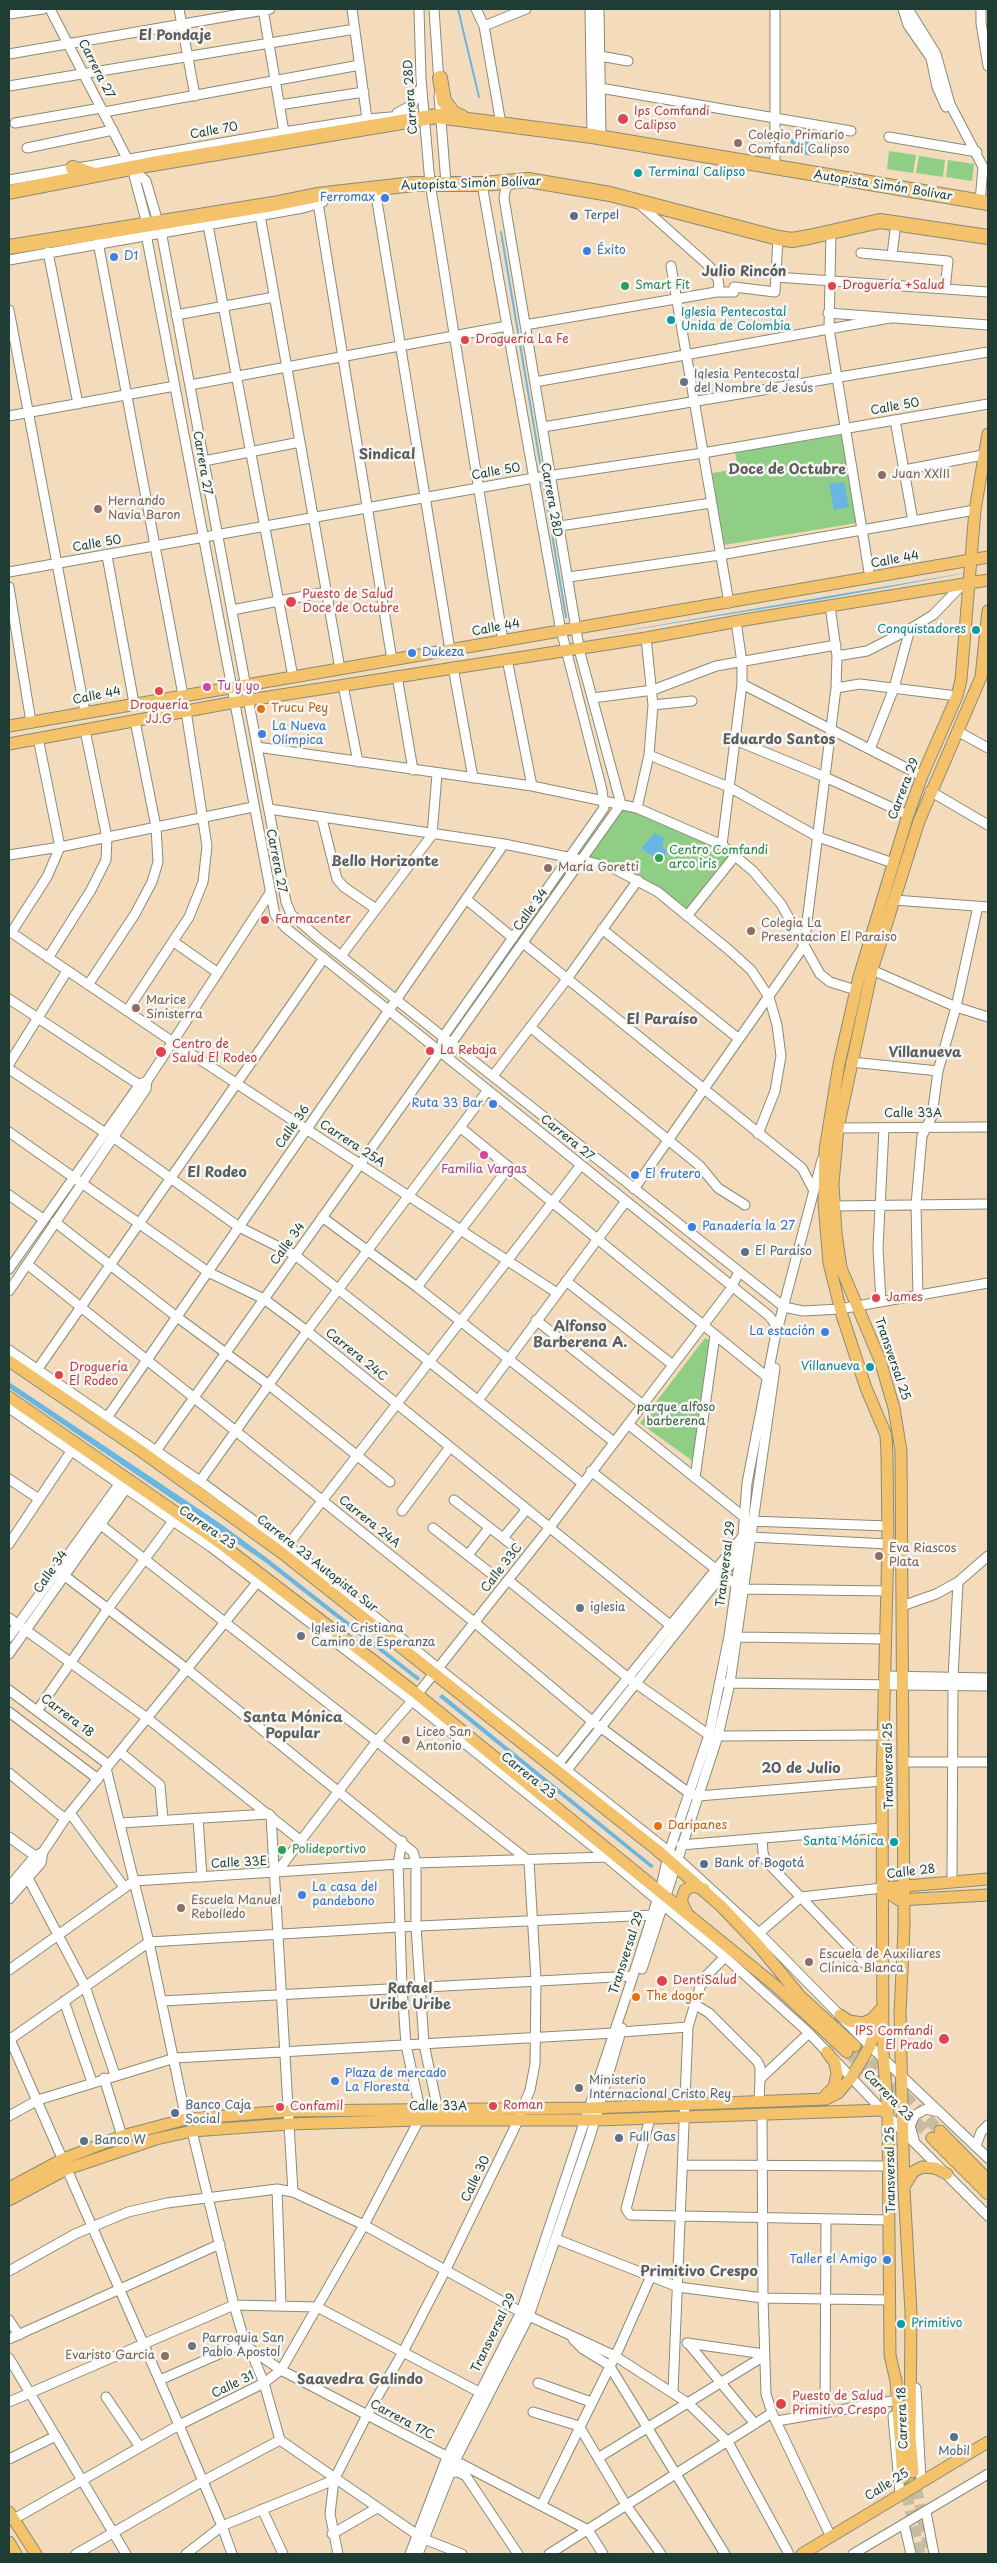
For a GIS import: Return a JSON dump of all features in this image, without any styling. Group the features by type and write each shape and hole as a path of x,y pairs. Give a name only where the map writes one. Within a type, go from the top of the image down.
{"highway":[{"path":"440,78 442,96 450,109 458,115 477,121"},
{"name":"Autopista Simón Bolívar","path":"9,192 95,176 130,164 408,121 424,116 441,116 597,137 984,203"},
{"path":"286,132 303,138"},
{"path":"46,185 72,168 95,176"},
{"name":"Autopista Simón Bolívar","path":"9,247 64,237 153,228 316,195 430,183 482,184 518,180 557,184 635,200 778,238 792,240 809,238 831,231 880,221 988,237"},
{"path":"80,235 98,242"},
{"path":"48,252 64,237"}],"main road":[{"name":"Carrera 29","path":"830,1152 839,1064 856,990 908,815 922,776 957,696 961,680 966,583 983,455 988,434"},
{"name":"Calle 44","path":"9,726 134,703 232,688 969,562 988,557"},
{"path":"9,744 186,711 507,658 646,638 736,621 988,580"},
{"name":"Carrera 29","path":"830,1152 838,1128 872,970 894,900 930,791 957,730 985,679 988,611"},
{"path":"61,717 61,728 65,733"},
{"name":"Transversal 25","path":"830,1152 841,1268 853,1301 858,1306 880,1360 894,1408 901,1451 904,1900 900,2013 904,2189 912,2354 910,2388"},
{"name":"Transversal 25","path":"830,1152 826,1244 840,1309 866,1388 886,1435 888,1544 882,1781 883,2058 888,2166 890,2356 896,2388"},
{"name":"Carrera 23 Autopista Sur","path":"9,1361 105,1421 285,1549 672,1859"},
{"path":"9,1397 126,1484 260,1578 618,1856 662,1898"},
{"name":"Carrera 23","path":"662,1898 686,1912 851,2049 800,1996 746,1932 672,1859"},
{"name":"Calle 28","path":"882,1888 988,1879"},
{"path":"686,1912 681,1902 685,1890 694,1886 705,1890"},
{"name":"Calle 28","path":"882,1888 899,1900 904,1900"},
{"path":"904,1900 988,1895"},
{"name":"Transversal 25","path":"851,2078 870,2046 883,1996"},
{"path":"840,2015 849,2021 863,2023 872,2019 881,2008"},
{"path":"813,2099 827,2094 836,2082 836,2066 827,2052"},
{"name":"Calle 33A","path":"761,2108 834,2096 851,2078"},
{"name":"Calle 33A","path":"439,2115 524,2108 684,2110 761,2108 885,2113"},
{"name":"Calle 33A","path":"9,2188 65,2164 122,2136 186,2119 288,2112 439,2115 518,2121 590,2120 650,2118 684,2110"},
{"path":"253,2114 254,2126"},
{"name":"Calle 33A","path":"9,2200 65,2164 192,2131 419,2115"},
{"path":"988,2180 936,2135 988,2194"},
{"path":"904,2189 910,2176 920,2168 932,2167 947,2174"},
{"name":"Carrera 18","path":"896,2388 912,2477"},
{"name":"Carrera 18","path":"910,2388 912,2477"},
{"name":"Calle 25","path":"802,2554 900,2494 912,2477 988,2442"},
{"path":"11,2515 36,2554"},
{"path":"9,2542 16,2554"}],"street":[{"path":"9,14 43,9"},
{"name":"Carrera 27","path":"50,9 130,164 153,228 176,315 190,385 288,909 299,923 784,1307"},
{"path":"179,9 195,96"},
{"path":"9,54 265,9 268,43 279,105 286,132"},
{"path":"352,9 367,119"},
{"name":"Carrera 28D","path":"419,9 421,79 430,183 503,641"},
{"path":"434,9 446,183"},
{"path":"476,9 484,26 501,124"},
{"path":"484,26 522,9"},
{"path":"590,9 597,137"},
{"path":"597,137 600,88 599,9"},
{"path":"775,9 775,168"},
{"path":"903,9 908,25 931,58 937,87 951,119 968,140 983,167 984,203"},
{"path":"908,9 936,54 948,98 968,140"},
{"path":"982,9 981,22 988,66"},
{"path":"9,86 355,29"},
{"path":"600,56 628,61"},
{"path":"15,123 195,96 360,65"},
{"path":"391,116 412,105 420,89 421,79"},
{"path":"600,88 851,131"},
{"path":"279,105 364,92"},
{"name":"Calle 70","path":"9,180 72,168 130,164 286,132 367,119 391,116 424,116"},
{"path":"27,148 113,130"},
{"path":"889,136 976,152"},
{"name":"Carrera 28D","path":"518,180 506,187 504,198 536,382 550,476 569,577 576,628 621,804"},
{"name":"Carrera 28D","path":"482,184 562,631 604,800"},
{"path":"375,189 399,346 450,650"},
{"path":"9,260 98,242 153,228 208,225 318,204 354,191"},
{"path":"635,200 709,266 718,279 719,287 716,292"},
{"path":"318,204 392,660"},
{"path":"260,215 340,669"},
{"path":"892,255 896,222"},
{"path":"208,225 293,677"},
{"name":"Carrera 27","path":"153,228 175,386 253,807 274,912 279,921 771,1318 776,1333"},
{"path":"831,231 829,329 870,578"},
{"path":"525,325 716,292 734,292 734,287 775,292 778,238"},
{"path":"98,242 183,695"},
{"path":"48,252 78,404"},
{"path":"861,253 948,262 945,289"},
{"path":"671,266 728,602"},
{"path":"776,277 988,292"},
{"path":"176,315 274,297"},
{"path":"9,310 85,712"},
{"path":"828,313 988,325"},
{"path":"536,382 890,318"},
{"path":"190,385 508,326"},
{"path":"543,427 988,352"},
{"path":"9,416 175,386"},
{"name":"Calle 50","path":"9,572 535,478 703,453 988,404"},
{"path":"895,420 914,521"},
{"path":"204,461 300,442"},
{"path":"904,470 983,455"},
{"path":"560,526 711,504"},
{"path":"569,577 720,555 975,510"},
{"path":"107,556 134,703"},
{"path":"837,656 867,651 910,629 933,615 966,583"},
{"path":"9,586 31,722"},
{"path":"232,610 326,592"},
{"path":"634,1188 804,946 829,729 836,688 837,656 830,606"},
{"path":"722,845 742,684 742,663 736,621"},
{"path":"870,749 894,688 910,629"},
{"path":"637,808 649,755 654,704 646,638"},
{"path":"594,698 653,690 716,666 742,663 836,645"},
{"path":"507,658 532,786"},
{"path":"453,667 473,778"},
{"path":"397,676 413,770"},
{"path":"742,684 922,776"},
{"path":"836,688 860,684 957,696"},
{"path":"343,685 358,762"},
{"path":"654,704 692,701"},
{"path":"127,1011 189,917 203,882 207,846 186,711"},
{"path":"88,984 135,914 152,882 159,852 156,827 135,720"},
{"path":"48,958 104,867 107,838 85,730"},
{"path":"957,730 988,748"},
{"path":"10,932 48,877 60,847 38,738"},
{"path":"735,740 908,815"},
{"path":"257,747 532,786 637,808 722,845 759,877 781,904 823,976 830,982 856,990"},
{"path":"649,755 729,787 818,837 893,864"},
{"path":"341,956 432,835 437,774"},
{"path":"930,791 988,825"},
{"name":"Calle 34","path":"440,1052 442,1037 604,808 604,800"},
{"name":"Calle 34","path":"156,1451 440,1052 451,1044 621,804"},
{"path":"9,855 107,838 253,807"},
{"path":"268,809 432,835 504,844 582,860 613,868 658,892 730,950 750,970 768,997 777,1025 781,1056 775,1091 758,1134"},
{"path":"322,818 337,879 344,887 376,909"},
{"name":"Calle 36","path":"105,1421 504,844"},
{"path":"687,916 735,856"},
{"path":"492,1076 567,979 638,880"},
{"path":"9,1291 113,1137 144,1085 270,893"},
{"path":"466,899 513,938"},
{"path":"894,900 988,907"},
{"path":"918,1296 916,1205 922,1136 932,1116 938,1071 956,1007 978,906"},
{"path":"602,928 739,1039"},
{"name":"Carrera 25A","path":"10,932 173,1042 557,1293"},
{"path":"174,942 218,972"},
{"path":"522,943 802,1168 813,1189"},
{"path":"37,1370 324,958"},
{"path":"872,970 956,1007 988,1017"},
{"path":"9,1064 67,971"},
{"path":"9,999 144,1085"},
{"path":"530,1027 700,1166 718,1188 745,1204"},
{"path":"851,1062 938,1071"},
{"path":"9,1069 104,1132"},
{"path":"9,1269 104,1132 144,1085"},
{"path":"200,1481 237,1432 307,1331 488,1090"},
{"name":"Calle 33A","path":"838,1128 988,1127"},
{"path":"461,1128 767,1377"},
{"path":"880,1302 878,1272 879,1206 884,1128"},
{"name":"Carrera 24C","path":"9,1132 208,1272 264,1299 307,1331 670,1625"},
{"path":"113,1137 239,1227 295,1255 340,1288 582,1483"},
{"name":"Transversal 29","path":"749,1521 747,1482 776,1333 813,1189 830,1152"},
{"path":"9,1350 105,1421 156,1451 200,1481 285,1549 581,1164"},
{"path":"417,1287 509,1167"},
{"path":"9,1195 43,1219"},
{"path":"479,1400 536,1320 626,1201"},
{"path":"834,1206 988,1204"},
{"path":"322,1217 417,1287 614,1442"},
{"path":"55,1222 177,1317 269,1385 390,1482"},
{"path":"9,1251 17,1257"},
{"name":"Carrera 24A","path":"27,1264 193,1399 237,1432 474,1622 592,1721 694,1794"},
{"name":"Calle 33C","path":"276,1873 338,1790 377,1741 415,1698 550,1528 732,1286 739,1272"},
{"path":"566,1281 673,1365"},
{"path":"784,1307 803,1311 840,1309 988,1283"},
{"path":"536,1320 643,1405"},
{"name":"Transversal 29","path":"726,1683 749,1521 779,1341 776,1333"},
{"path":"695,1478 715,1335"},
{"name":"Carrera 23","path":"9,1408 126,1484 173,1521 214,1544"},
{"path":"628,1424 749,1521 888,1526"},
{"path":"402,1511 450,1447"},
{"path":"9,1544 72,1450"},
{"path":"591,1471 717,1572 740,1587 886,1591"},
{"path":"9,1479 39,1499"},
{"name":"Calle 34","path":"9,1637 17,1624 101,1525 126,1484"},
{"name":"Calle 34","path":"9,1654 61,1572 126,1484"},
{"path":"454,1500 512,1545"},
{"path":"503,1538 527,1509"},
{"path":"37,1711 144,1558 173,1521"},
{"path":"101,1525 529,1860"},
{"path":"433,1528 493,1574"},
{"path":"468,1555 489,1528"},
{"path":"558,1764 670,1625 747,1537 888,1544"},
{"name":"Transversal 29","path":"410,2554 450,2473 451,2459 479,2392 525,2314 594,2108 662,1898 672,1859 714,1735 738,1637 741,1551 747,1537"},
{"path":"567,1770 636,1683 717,1572 741,1551"},
{"path":"902,1606 936,1594 958,1582 988,1556"},
{"path":"61,1572 107,1610 187,1669 402,1841 413,1852 416,1863 416,1927 424,2044 439,2115"},
{"path":"9,1887 39,1854 260,1578"},
{"path":"508,1580 628,1677 714,1735 884,1735"},
{"path":"952,1881 953,1682 958,1582"},
{"path":"9,1618 147,1718 301,1841"},
{"path":"738,1637 885,1639"},
{"name":"Carrera 23","path":"436,1671 567,1770 759,1933 870,2046 988,2158"},
{"path":"953,1682 988,1678"},
{"path":"726,1683 902,1681 953,1682 988,1686"},
{"name":"Carrera 18","path":"9,1690 107,1767"},
{"name":"Carrera 23","path":"415,1698 606,1857 662,1898 809,2033 885,2113 988,2216"},
{"path":"9,1712 98,1779"},
{"path":"120,1752 160,1785 163,1820"},
{"path":"902,1762 988,1762"},
{"path":"107,1767 149,1942 175,2058 186,2119"},
{"path":"9,1773 68,1816 124,1887"},
{"path":"694,1794 882,1781"},
{"name":"Transversal 29","path":"672,1859 681,1845 694,1794"},
{"path":"120,1823 270,1815"},
{"path":"270,1815 276,1873 292,2192"},
{"path":"198,1818 202,1878"},
{"path":"681,1845 882,1828"},
{"path":"9,1837 39,1854 41,1863 9,1899"},
{"path":"762,1838 762,1853 766,1861 864,1963 870,1966 884,1966"},
{"path":"402,1841 398,1864 402,1988 406,2045 419,2115"},
{"name":"Calle 33E","path":"9,1970 134,1881 416,1863 618,1856"},
{"name":"Calle 30","path":"338,2554 332,2534 330,2501 335,2479 367,2415 403,2352 445,2271 524,2108 533,2077 536,2037 536,1980 529,1860"},
{"path":"28,1878 85,1986 115,2075"},
{"path":"759,1933 801,1897 882,1888"},
{"name":"Transversal 29","path":"618,2032 652,1915 662,1898"},
{"path":"232,2554 180,2425 38,2100 9,2039 149,1942 399,1927 652,1915"},
{"path":"673,2392 688,2027 694,2004 707,1975 725,1957"},
{"path":"162,2001 633,1976"},
{"path":"64,2001 92,2082"},
{"path":"694,2004 710,2013 757,2061 760,2067 766,2394 831,2537"},
{"path":"9,2116 38,2100 104,2078 175,2058 688,2027"},
{"path":"760,2079 809,2033"},
{"path":"104,2078 122,2136"},
{"path":"920,2147 910,2131 911,2121 915,2115 924,2110 931,2109 947,2118"},
{"name":"Calle 31","path":"11,2515 82,2480 180,2425 264,2384 281,2370 364,2225 419,2115"},
{"path":"650,2118 626,2209 630,2216 889,2220"},
{"name":"Transversal 29","path":"418,2554 420,2536 440,2475 451,2459 525,2314 556,2239 590,2120"},
{"path":"976,2146 981,2132 988,2125"},
{"path":"192,2131 234,2305 247,2346 264,2384 280,2440 420,2536 462,2554"},
{"path":"683,2165 888,2166"},
{"path":"277,2189 281,2305"},
{"path":"9,2271 43,2250 92,2226 148,2207 208,2197 277,2189 292,2192 364,2225 525,2314 615,2356 673,2392 688,2403 728,2442 789,2554"},
{"path":"825,2413 826,2219"},
{"path":"556,2239 678,2287 763,2298 890,2300"},
{"path":"9,2339 220,2244"},
{"path":"542,2504 615,2356 651,2276"},
{"path":"9,2402 234,2305 317,2306 479,2392"},
{"path":"9,2320 19,2335"},
{"path":"569,2333 583,2349 610,2365 675,2475 725,2554"},
{"path":"676,2342 764,2355"},
{"path":"688,2343 755,2424"},
{"path":"160,2380 247,2346"},
{"name":"Carrera 17C","path":"247,2346 281,2370 486,2477 542,2504 588,2530 603,2554"},
{"name":"Carrera 18","path":"912,2354 916,2376 916,2424 912,2477"},
{"path":"598,2458 764,2355"},
{"name":"Carrera 18","path":"890,2356 900,2494"},
{"path":"9,2358 126,2554"},
{"path":"538,2384 591,2402"},
{"path":"106,2397 140,2447"},
{"path":"549,2554 755,2424 775,2417 825,2413 892,2401"},
{"path":"533,2412 580,2426 626,2505 661,2554"},
{"path":"9,2459 56,2436"},
{"path":"76,2554 203,2481 280,2440"},
{"path":"440,2475 458,2472 466,2476 479,2492 518,2554"},
{"path":"853,2554 988,2474"},
{"path":"479,2492 486,2477"},
{"path":"186,2554 197,2551 222,2526 335,2479"},
{"path":"332,2534 378,2508"},
{"path":"262,2509 283,2554"},
{"path":"926,2512 934,2554"},
{"path":"904,2524 911,2554"}],"green space":[{"path":"889,151 916,155 913,173 887,169"},
{"path":"919,156 945,160 943,177 916,173"},
{"path":"948,160 974,164 972,181 946,177"},
{"path":"842,435 857,523 724,545 712,473 738,469 735,452"},
{"name":"Centro Comfandi arco iris","path":"621,804 637,808 735,856 687,916 638,880 582,860"},
{"name":"parque alfoso barberena","path":"705,1338 711,1341 694,1462 640,1423"}],"water":[{"path":"791,139 815,143 813,156 790,152"},
{"path":"844,482 849,507 834,510 829,484"},
{"path":"988,569 824,599 594,636 823,597"},
{"path":"654,833 665,838 662,846 668,852 660,860 641,849"},
{"path":"9,1382 221,1524 420,1678 418,1681 265,1562 9,1388"},
{"path":"442,1694 654,1866 651,1868 439,1697"}],"waterway":[{"path":"458,9 479,97"},
{"path":"501,232 542,474"},
{"path":"543,481 566,617"}],"tunnel":[{"path":"858,2049 940,2131"},
{"path":"847,2052 932,2138"},
{"path":"913,2472 930,2554"},
{"path":"903,2478 920,2554"}],"place":[{"name":"Ips Comfandi Calipso","path":"623,119"},
{"name":"Colegio Primario Comfandi Calipso","path":"738,143"},
{"name":"Terminal Calipso","path":"638,173"},
{"name":"Ferromax","path":"385,198"},
{"name":"Terpel","path":"574,216"},
{"name":"Éxito","path":"587,251"},
{"name":"D1","path":"114,257"},
{"name":"Smart Fit","path":"625,286"},
{"name":"Droguería +Salud","path":"832,286"},
{"name":"Iglesia Pentecostal Unida de Colombia","path":"671,320"},
{"name":"Droguería La Fe","path":"465,340"},
{"name":"Iglesia Pentecostal del Nombre de Jesús","path":"684,382"},
{"name":"Juan XXIII","path":"882,475"},
{"name":"Hernando Navia Baron","path":"98,509"},
{"name":"Puesto de Salud Doce de Octubre","path":"291,602"},
{"name":"Conquistadores","path":"976,630"},
{"name":"Dukeza","path":"412,653"},
{"name":"Tu y yo","path":"207,687"},
{"name":"Droguería JJ.G","path":"159,691"},
{"name":"Trucu Pey","path":"261,709"},
{"name":"La Nueva Olímpica","path":"262,734"},
{"name":"Centro Comfandi arco iris","path":"659,858"},
{"name":"María Goretti","path":"548,868"},
{"name":"Farmacenter","path":"265,920"},
{"name":"Colegia La Presentacion El Paraiso","path":"751,931"},
{"name":"Marice Sinisterra","path":"136,1008"},
{"name":"La Rebaja","path":"430,1051"},
{"name":"Centro de Salud El Rodeo","path":"161,1052"},
{"name":"Ruta 33 Bar","path":"493,1104"},
{"name":"Familia Vargas","path":"484,1155"},
{"name":"El frutero","path":"635,1175"},
{"name":"Panadería la 27","path":"692,1227"},
{"name":"El Paraíso","path":"745,1252"},
{"name":"James","path":"876,1298"},
{"name":"La estación","path":"825,1332"},
{"name":"Villanueva","path":"870,1367"},
{"name":"Droguería El Rodeo","path":"59,1375"},
{"name":"Eva Riascos Plata","path":"879,1556"},
{"name":"iglesia","path":"580,1608"},
{"name":"Iglesia Cristiana Camino de Esperanza","path":"301,1636"},
{"name":"Liceo San Antonio","path":"406,1740"},
{"name":"Daripanes","path":"658,1826"},
{"name":"Santa Mónica","path":"894,1842"},
{"name":"Polideportivo","path":"282,1850"},
{"name":"Bank of Bogotá","path":"704,1864"},
{"name":"La casa del pandebono","path":"302,1895"},
{"name":"Escuela Manuel Rebolledo","path":"181,1908"},
{"name":"Escuela de Auxiliares Clínica Blanca","path":"809,1962"},
{"name":"DentiSalud","path":"662,1981"},
{"name":"The dogor","path":"636,1997"},
{"name":"IPS Comfandi El Prado","path":"944,2039"},
{"name":"Plaza de mercado La Floresta","path":"335,2081"},
{"name":"Ministerio Internacional Cristo Rey","path":"579,2088"},
{"name":"Roman","path":"493,2106"},
{"name":"Confamil","path":"280,2107"},
{"name":"Banco Caja Social","path":"175,2113"},
{"name":"Full Gas","path":"619,2138"},
{"name":"Banco W","path":"84,2141"},
{"name":"Taller el Amigo","path":"887,2260"},
{"name":"Primitivo","path":"901,2324"},
{"name":"Parroquia San Pablo Apostol","path":"192,2346"},
{"name":"Evaristo Garcia","path":"165,2356"},
{"name":"Puesto de Salud Primitivo Crespo","path":"781,2404"},
{"name":"Mobil","path":"954,2437"}],"district":[{"name":"El Pondaje","path":"175,36"},
{"name":"Julio Rincón","path":"744,272"},
{"name":"Sindical","path":"387,455"},
{"name":"Doce de Octubre","path":"787,470"},
{"name":"Eduardo Santos","path":"779,740"},
{"name":"Bello Horizonte","path":"385,862"},
{"name":"El Paraíso","path":"662,1020"},
{"name":"Villanueva","path":"925,1053"},
{"name":"El Rodeo","path":"217,1173"},
{"name":"Alfonso Barberena A.","path":"580,1335"},
{"name":"Santa Mónica Popular","path":"293,1726"},
{"name":"20 de Julio","path":"801,1769"},
{"name":"Rafael Uribe Uribe","path":"410,1998"},
{"name":"Primitivo Crespo","path":"699,2272"},
{"name":"Saavedra Galindo","path":"360,2380"}]}
